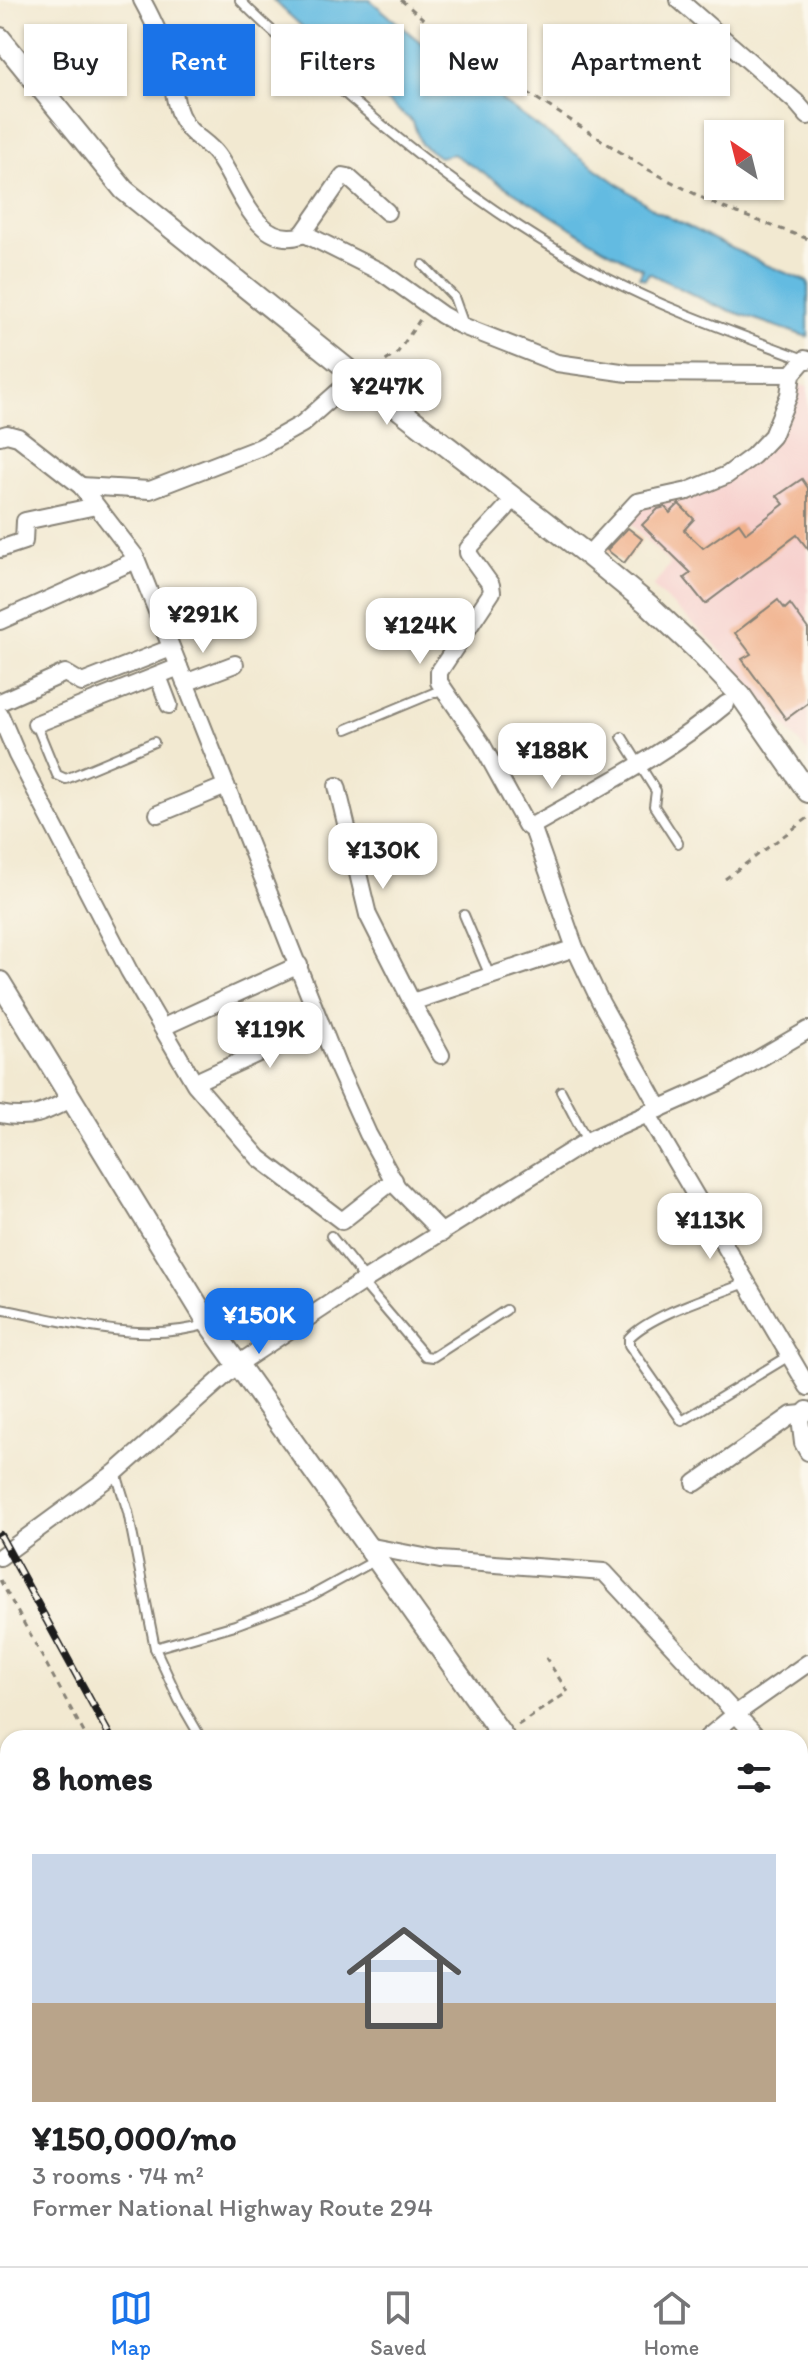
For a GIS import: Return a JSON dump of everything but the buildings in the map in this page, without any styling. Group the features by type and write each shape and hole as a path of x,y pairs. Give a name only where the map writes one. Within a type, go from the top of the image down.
{"street":[{"path":"142,0 156,23 171,69 174,101 194,136 214,151 231,175 258,224 281,236 291,238 303,233 343,176 387,212"},
{"path":"679,0 802,98 808,116"},
{"path":"0,38 124,190 649,605 741,696 808,792"},
{"path":"303,233 383,273 442,315 465,327 557,363 628,373 792,374"},
{"path":"588,555 637,502 688,491 727,475 753,456 772,436 789,395 792,374 806,360"},
{"path":"81,486 150,490 261,447 302,424 347,384"},
{"path":"0,436 18,437 81,486 136,560 368,1134 394,1180 442,1233"},
{"path":"0,549 24,541 25,521 96,506"},
{"path":"506,508 468,549 491,585 492,592 439,672 439,682 481,743 526,825 534,831"},
{"path":"0,621 136,560"},
{"path":"0,702 65,673 82,683 171,648"},
{"path":"36,724 158,676 182,675 235,664"},
{"path":"158,676 169,705"},
{"path":"726,704 704,723 532,826 575,948 654,1111 746,1283 808,1387"},
{"path":"0,715 17,755 129,971 195,1084 259,1158 342,1221 394,1180"},
{"path":"158,814 226,786"},
{"path":"337,786 368,915 441,1055"},
{"path":"412,1002 575,948"},
{"path":"170,1024 299,965"},
{"path":"0,982 209,1324 372,1553 507,1730"},
{"path":"202,1079 321,1024"},
{"path":"0,1557 116,1472 238,1364 364,1281 587,1141 719,1082 808,1030"},
{"path":"0,1114 19,1118 42,1114 71,1099"},
{"path":"806,1411 800,1418 803,1443 808,1452"},
{"path":"695,1483 792,1415 806,1411"},
{"path":"372,1553 604,1572 751,1730"},
{"path":"717,1730 808,1663"}],"lane":[{"path":"240,0 363,110 442,173 520,227 606,278 670,308 806,360"},
{"path":"423,265 454,297 463,314 465,327"},
{"path":"347,729 443,689"},
{"path":"36,724 61,779 154,742"},
{"path":"622,737 656,791 654,806 678,843"},
{"path":"464,915 490,976"},
{"path":"561,1091 587,1141"},
{"path":"331,1236 425,1356 433,1357 506,1310"},
{"path":"746,1283 658,1320 634,1333 629,1338 629,1345 682,1421 789,1356"},
{"path":"0,1309 141,1334 184,1331 209,1324"},
{"path":"116,1472 128,1512 155,1648 196,1730"},
{"path":"155,1648 235,1625 307,1598 372,1553"}],"path":[{"path":"401,0 459,49 647,169 718,206 808,239"},
{"path":"373,370 398,352 424,314"},
{"path":"725,879 808,818"},
{"path":"0,1580 83,1730"},
{"path":"513,1730 568,1692 546,1658"}],"shaded area":[{"path":"794,384 808,386 808,753 711,640 653,587 670,564 626,518 641,506 694,496 782,431 791,414"}],"water":[{"path":"273,0 370,0 399,24 299,24"},
{"path":"404,28 420,42 420,96 500,96 502,101 656,211 808,282 808,337 716,306 649,273 645,279 639,277 643,269 603,248 453,154 439,157 421,144 413,122 380,96 404,96"}],"railway":[{"path":"0,1535 107,1730"}]}
